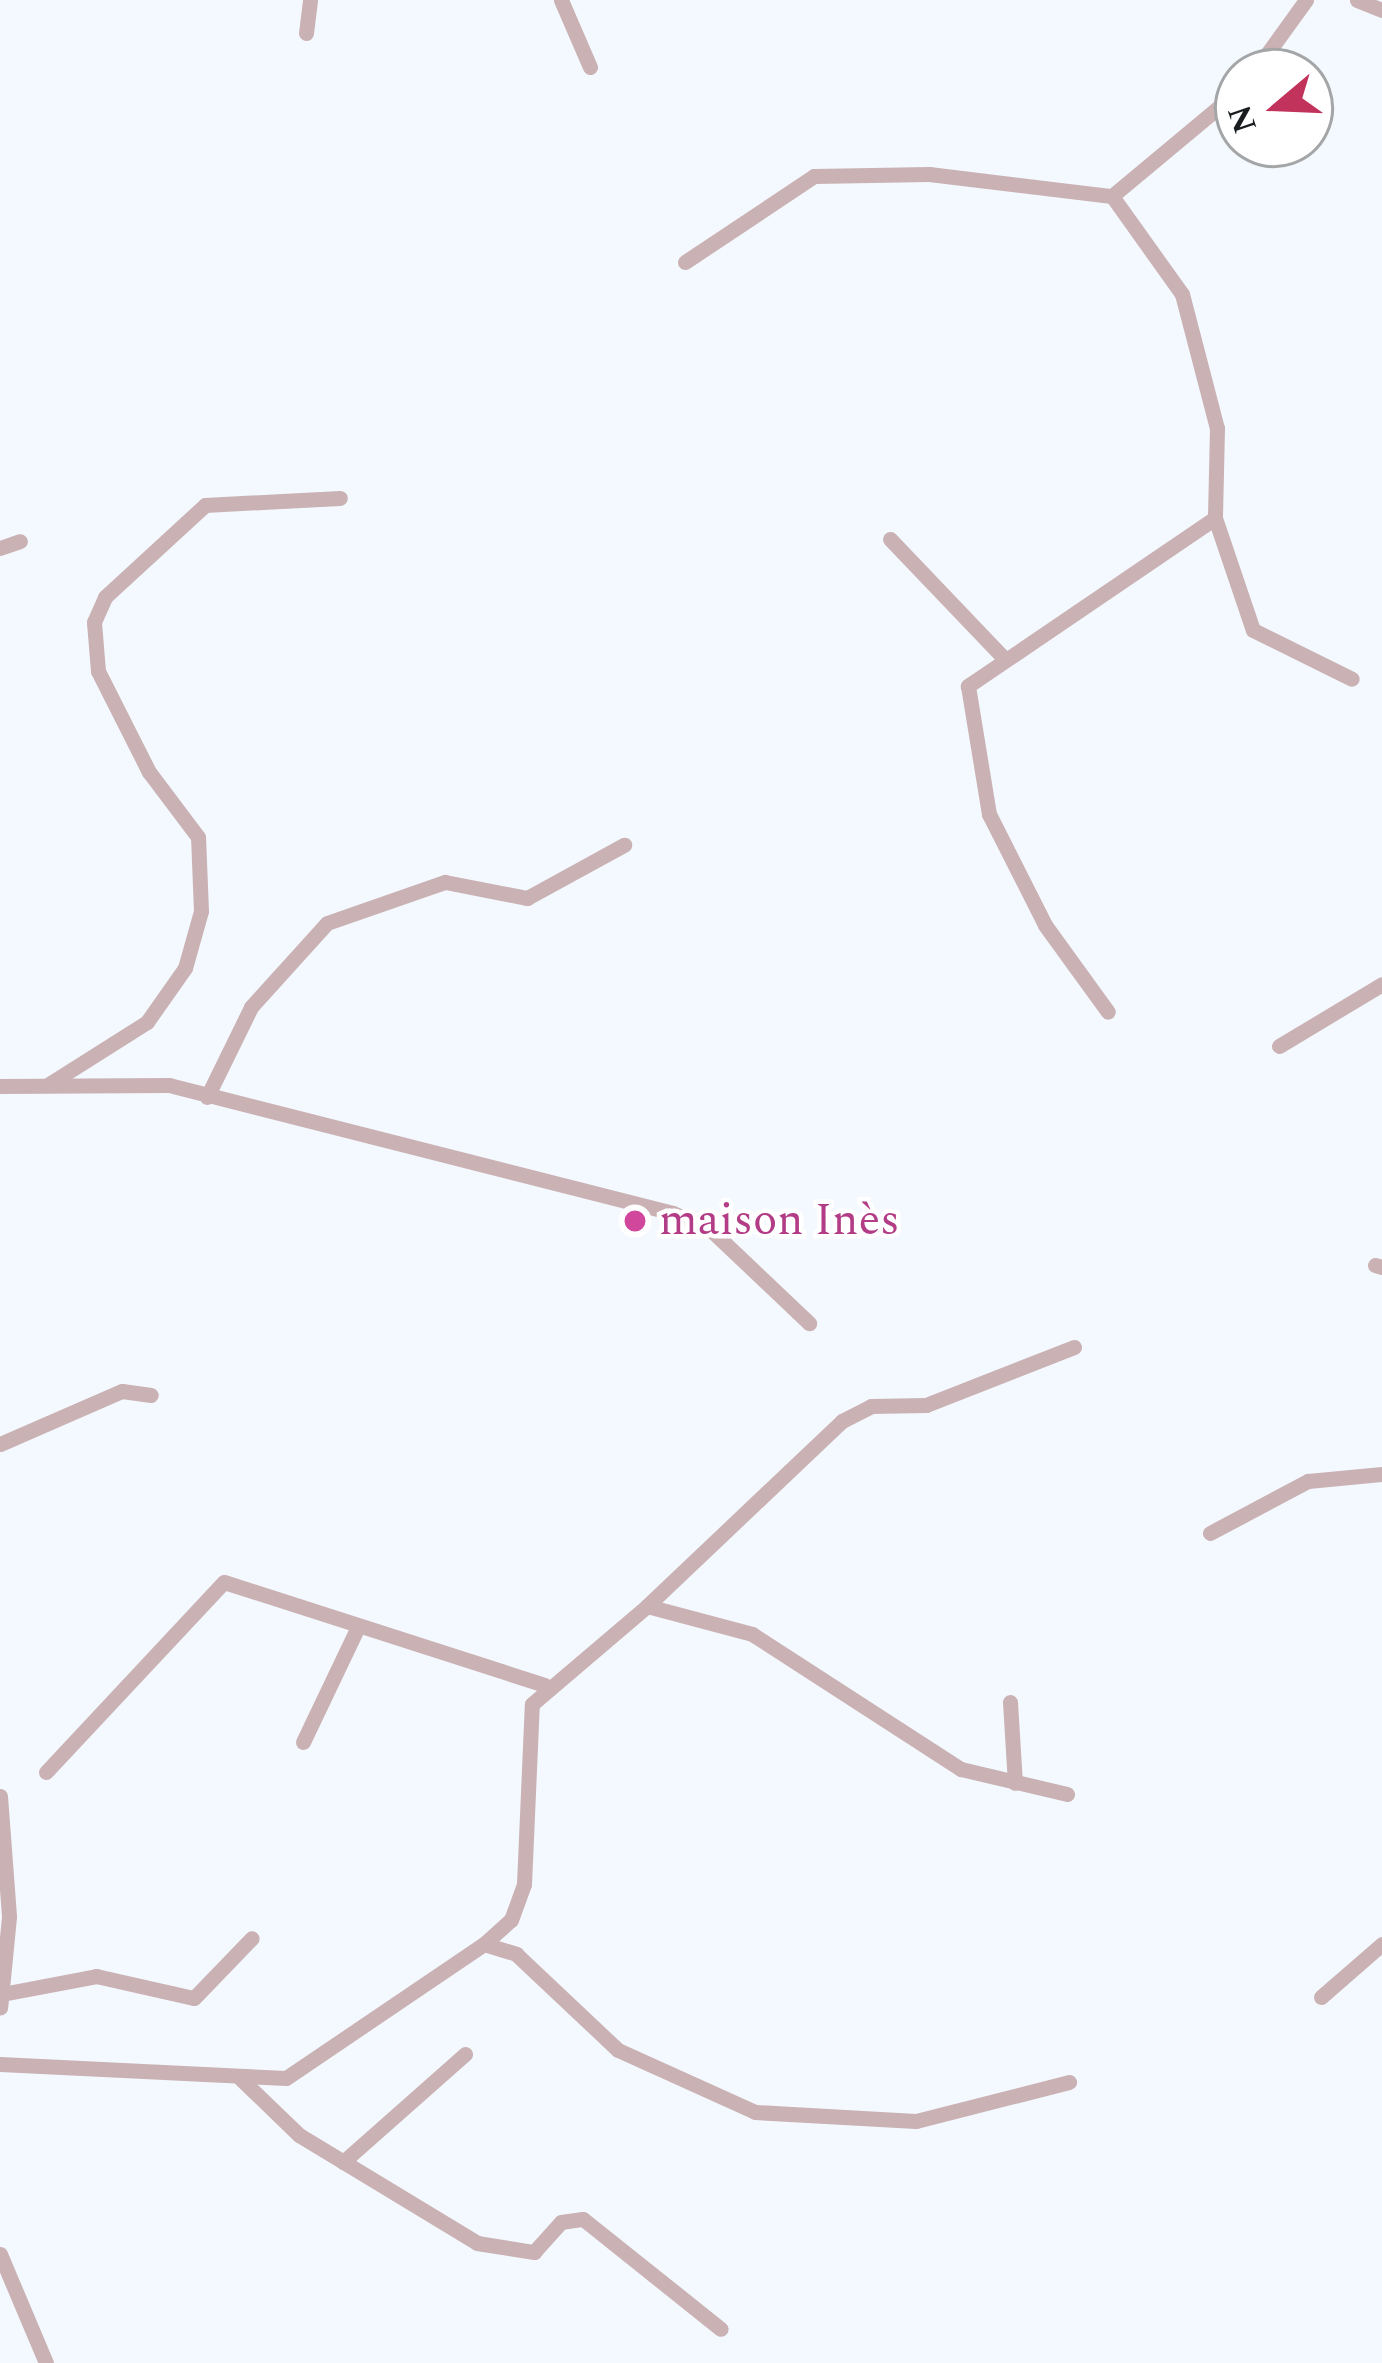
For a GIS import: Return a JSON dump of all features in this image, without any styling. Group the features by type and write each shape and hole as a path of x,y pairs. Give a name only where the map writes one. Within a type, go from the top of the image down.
{"street":[{"path":"306,33 310,0"},
{"path":"561,0 590,67"},
{"path":"1271,48 1306,0"},
{"path":"1357,0 1382,10"},
{"path":"685,262 828,173 1112,196 1214,111"},
{"path":"1112,196 1181,294 1204,348 1215,518 1253,630 1352,679"},
{"path":"50,1084 147,1022 185,968 201,911 198,837 148,772 98,671 94,622 105,597 205,505 340,498"},
{"path":"1108,1012 1045,925 989,814 968,686 1002,656 1215,518"},
{"path":"890,538 1002,656"},
{"path":"0,548 20,541"},
{"path":"207,1096 250,1007 327,922 445,882 527,898 624,845"},
{"path":"1279,1046 1382,984"},
{"path":"0,1086 141,1082 700,1223 808,1323"},
{"path":"0,2064 286,2078 338,2051 387,2000 484,1944 518,1909 528,1724 545,1685 647,1606 842,1421 871,1406 926,1405 1074,1347"},
{"path":"0,1444 122,1390 152,1395"},
{"path":"1210,1534 1308,1481 1382,1474"},
{"path":"46,1772 213,1586 236,1583 356,1631 545,1685"},
{"path":"647,1606 752,1634 902,1739 1015,1783 1067,1794"},
{"path":"303,1742 356,1631"},
{"path":"1010,1702 1015,1783"},
{"path":"0,1796 1,2001 96,1976 194,1997 252,1938"},
{"path":"484,1944 516,1954 633,2060 755,2112 916,2121 1069,2082"},
{"path":"1322,1997 1382,1944"},
{"path":"343,2162 465,2054"},
{"path":"241,2079 343,2162 477,2242 534,2252 561,2222 583,2219 721,2329"},
{"path":"0,2254 46,2363"}],"place":[{"name":"maison Inès","path":"635,1221"}]}
